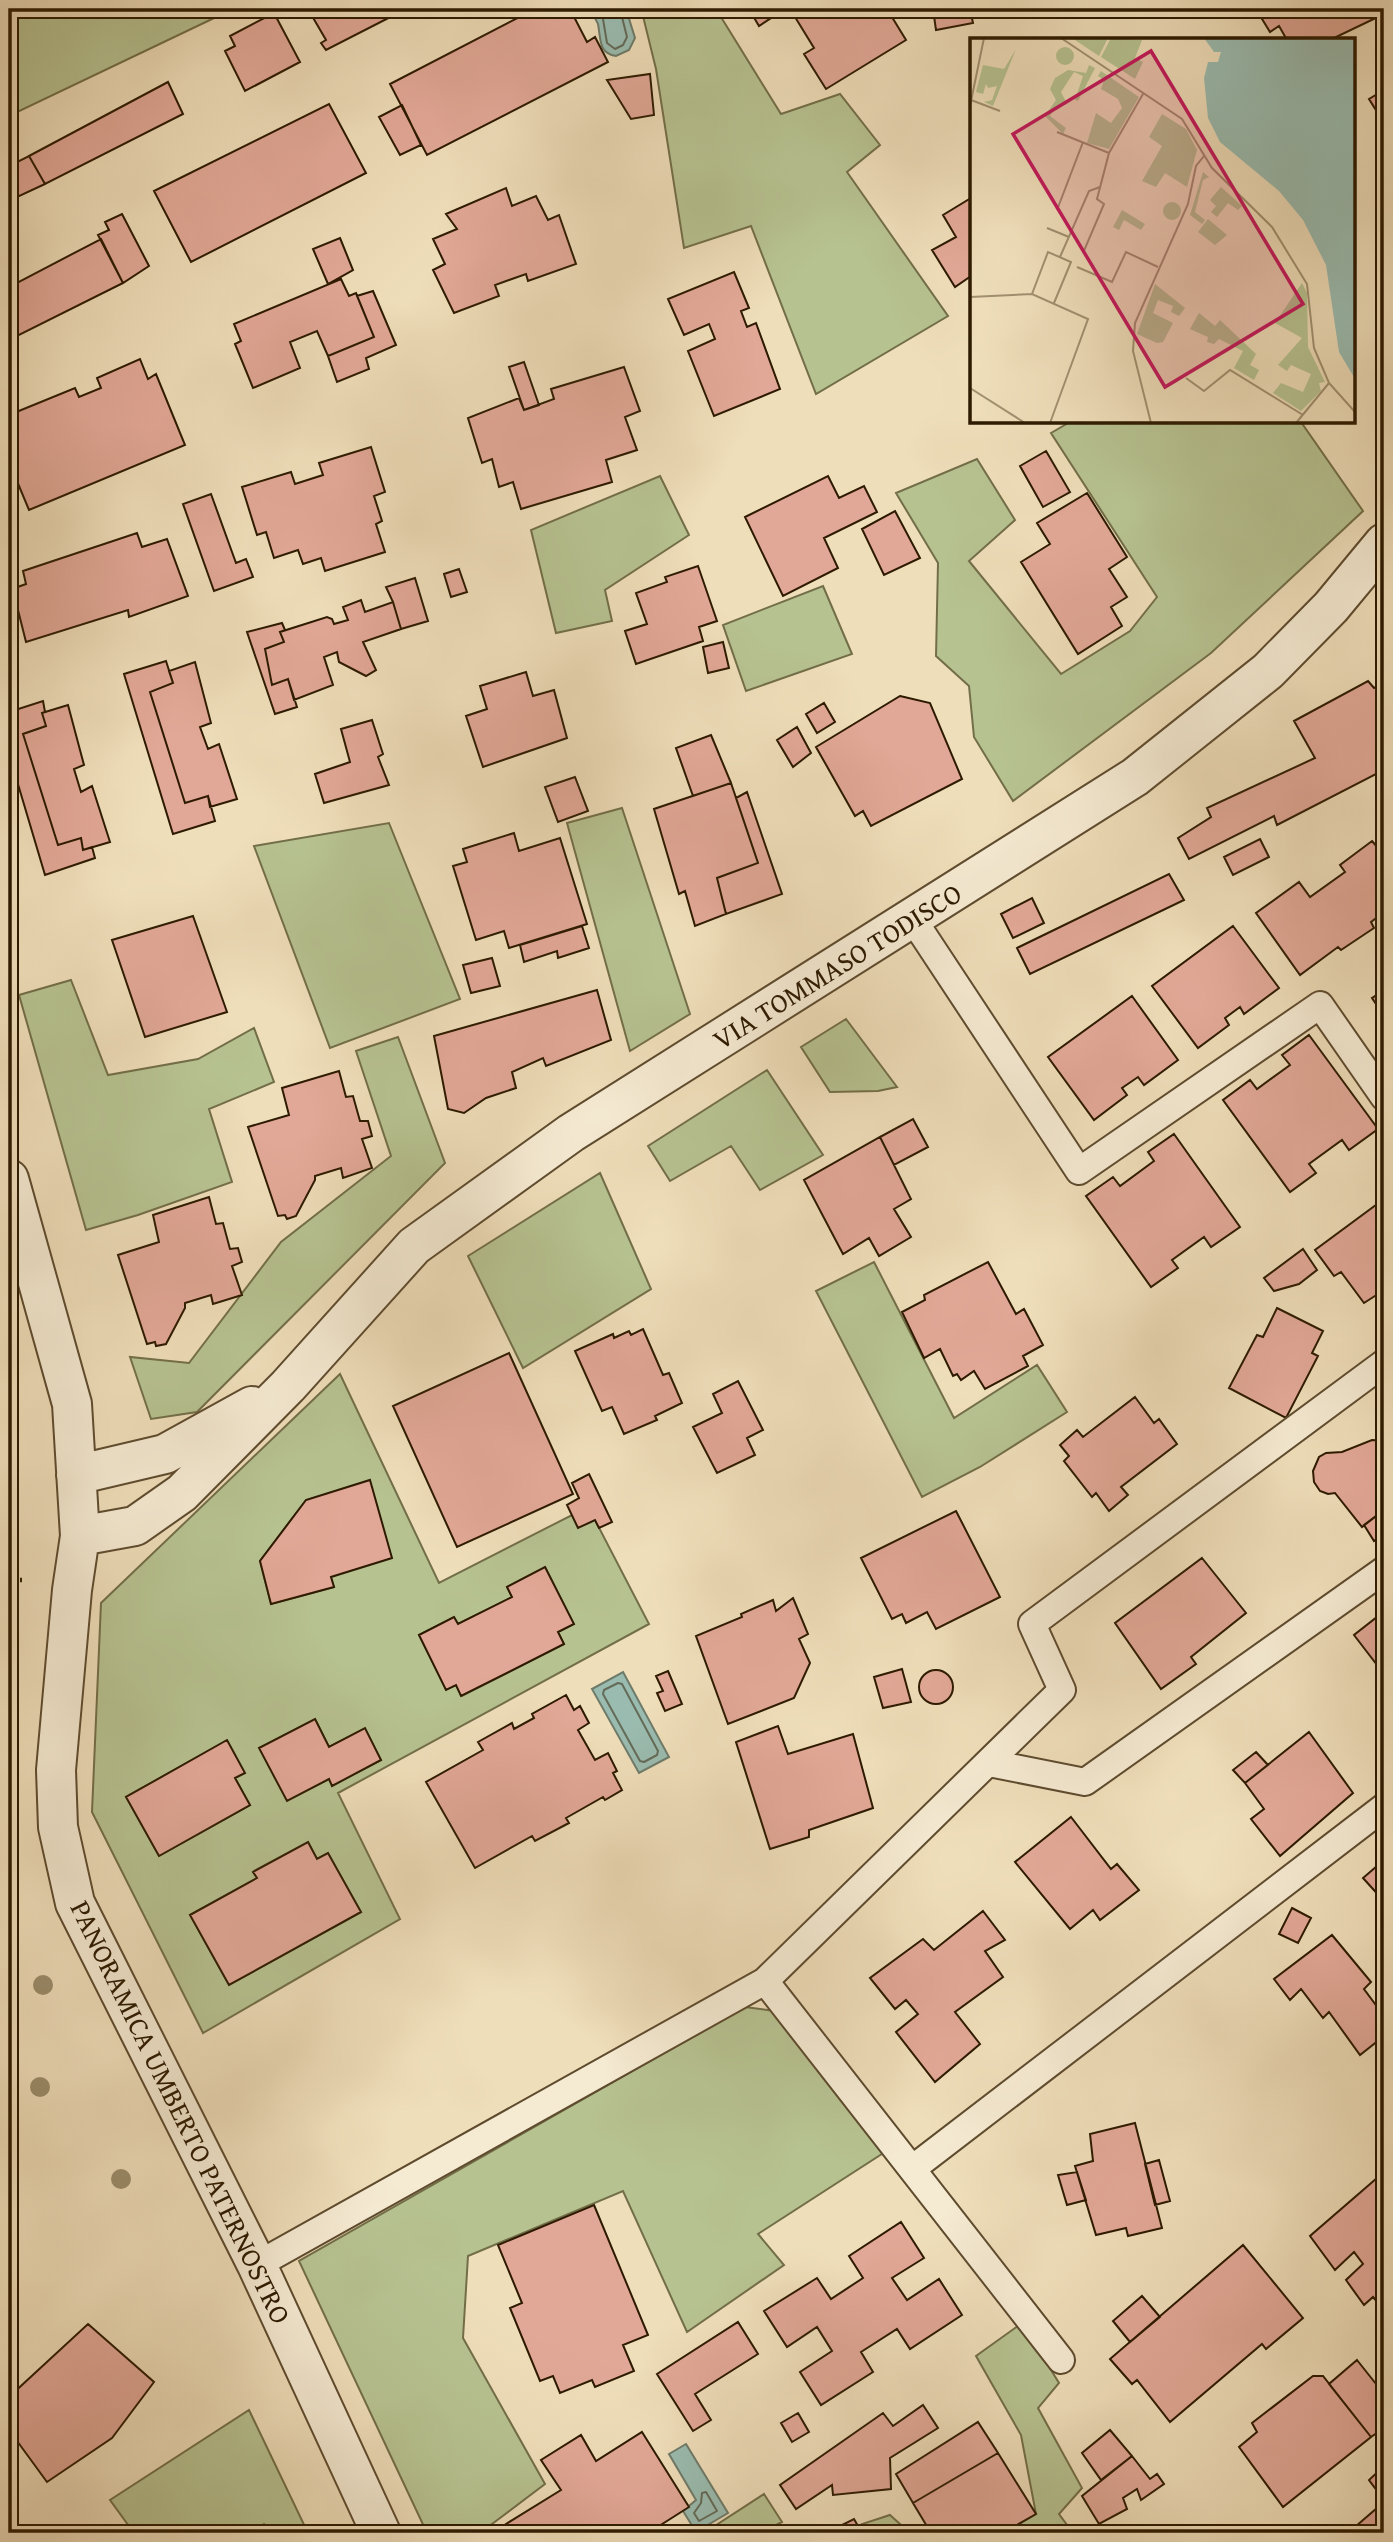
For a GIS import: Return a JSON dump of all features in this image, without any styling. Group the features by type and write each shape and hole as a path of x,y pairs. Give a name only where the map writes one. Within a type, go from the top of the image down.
{"street":[{"name":"VIA TOMMASO TODISCO","path":"79,1536 135,1526 182,1493 288,1386 414,1246 571,1133 1135,777 1268,671 1331,607 1384,543"},
{"name":"PANORAMICA UMBERTO PATERNOSTRO","path":"9,1179 72,1404 79,1536 56,1770 58,1827 75,1903 257,2265 382,2533"},
{"name":"VIA TOMMASO TODISCO","path":"76,1475 165,1454 288,1386"}],"lane":[{"path":"912,918 1079,1171 1320,1005 1384,1097"},
{"path":"257,2265 765,1980 1062,1690 1032,1624 1384,1363"},
{"path":"989,1763 1085,1782 1384,1570"},
{"path":"912,2169 1384,1807"},
{"path":"765,1980 1061,2360"}],"path":[{"path":"9,1580 22,1580"}],"green space":[{"path":"9,9 233,9 9,116"},
{"path":"639,9 716,9 781,114 840,94 880,145 847,172 948,316 816,394 751,226 684,248 656,69"},
{"path":"1067,424 1302,424 1363,511 1211,653 1013,801 974,737 969,686 936,656 938,563 896,493 977,459 1015,520 969,561 1061,674 1130,631 1157,597 1051,433"},
{"path":"660,476 689,535 605,590 612,621 556,633 531,530"},
{"path":"823,586 852,654 746,691 723,625"},
{"path":"622,808 690,1014 630,1051 567,823"},
{"path":"389,823 460,999 330,1048 254,846"},
{"path":"71,980 108,1075 198,1059 254,1028 274,1082 209,1109 232,1182 86,1230 19,995"},
{"path":"846,1019 897,1087 878,1091 830,1092 801,1047"},
{"path":"398,1037 445,1163 197,1412 151,1419 130,1357 189,1363 281,1242 391,1156 356,1051"},
{"path":"767,1070 823,1155 760,1190 731,1146 670,1181 648,1146"},
{"path":"600,1173 651,1289 523,1368 468,1256"},
{"path":"874,1262 954,1418 1037,1365 1067,1412 980,1467 922,1497 816,1291"},
{"path":"340,1374 439,1583 572,1515 595,1520 649,1624 338,1793 400,1919 203,2033 92,1812 101,1603","holes":["369,1480 331,1577 334,1587 271,1604 260,1561 306,1500","545,1567 573,1624 558,1632 564,1644 462,1696 456,1685 446,1689 419,1635 454,1617 458,1624 512,1597 507,1587","315,1719 329,1747 365,1729 381,1760 333,1785 329,1779 260,1748","226,1741 235,1778 250,1805 159,1856 126,1797","308,1842 317,1859 328,1853 361,1912 229,1985 190,1915 257,1878 254,1871"]},
{"path":"745,2007 782,2012 888,2150 758,2234 784,2265 687,2332 623,2191 468,2256 463,2338 545,2484 480,2533 427,2533 299,2261"},
{"path":"1022,2323 1059,2383 1038,2408 1082,2488 1059,2514 1073,2533 1003,2533 1036,2514 1021,2435 976,2356"},
{"path":"249,2410 308,2533 270,2533 264,2524 250,2533 134,2533 110,2500"},
{"path":"764,2494 782,2522 760,2533 704,2533"},
{"path":"890,2515 910,2533 866,2533 862,2524"}],"water":[{"path":"589,9 626,9 635,38 629,50 616,56 603,49 598,24"},
{"path":"623,1672 669,1757 639,1773 592,1689"},
{"path":"686,2444 728,2513 696,2532 683,2511 696,2500 669,2454"}],"building":[{"path":"308,9 406,9 326,50 321,43 326,40"},
{"path":"535,9 576,9 571,11 587,42 595,37 608,62 427,155 390,84"},
{"path":"749,9 887,9 906,40 826,89 804,54 814,48 795,17 782,11 759,26"},
{"path":"933,9 970,9 973,23 936,30"},
{"path":"1256,9 1384,9 1384,14 1334,38 1286,38 1279,26 1270,32"},
{"path":"274,13 300,62 245,91 225,51 235,46 230,36"},
{"path":"650,74 654,115 631,119 607,80"},
{"path":"168,82 183,114 45,184 29,156"},
{"path":"1384,90 1384,123 1369,99"},
{"path":"329,104 366,173 191,262 154,191"},
{"path":"402,105 421,145 400,155 379,117"},
{"path":"29,156 45,184 15,198 9,186 9,166"},
{"path":"506,188 512,206 536,196 548,220 559,215 576,264 528,281 526,274 495,285 499,296 454,313 433,270 445,264 433,239 457,229 446,214"},
{"path":"970,199 970,277 955,287 932,250 956,237 943,215"},
{"path":"122,214 149,266 123,283 98,235 109,230 105,222"},
{"path":"340,238 353,270 328,284 313,249"},
{"path":"101,239 123,283 9,340 9,287"},
{"path":"734,272 749,308 741,311 747,327 756,323 780,389 714,416 688,351 715,339 709,324 684,335 668,299"},
{"path":"341,279 349,296 356,293 374,337 328,356 317,331 290,342 300,368 253,388 235,344 241,341 234,324"},
{"path":"373,291 396,345 366,358 369,369 337,382 328,356 374,337 357,296"},
{"path":"140,359 148,379 156,374 185,445 29,510 9,462 9,415 75,388 79,397 101,388 97,378"},
{"path":"524,362 539,405 524,410 509,367"},
{"path":"624,367 640,411 625,417 637,450 606,460 612,482 521,509 513,482 499,487 492,459 482,463 468,418 519,398 524,410 554,399 551,389"},
{"path":"371,447 385,492 374,496 382,521 376,524 385,552 325,571 321,558 303,564 298,550 274,558 266,532 257,535 242,487 291,472 295,484 323,475 319,463"},
{"path":"1046,451 1070,492 1043,507 1020,466"},
{"path":"828,476 839,498 864,486 877,512 824,538 838,568 783,596 745,517"},
{"path":"1087,493 1127,557 1109,569 1127,597 1111,607 1122,626 1078,654 1021,562 1050,544 1037,523"},
{"path":"211,494 236,563 246,559 253,577 214,591 183,504"},
{"path":"895,511 920,558 884,575 862,529"},
{"path":"137,533 142,547 167,539 188,596 129,617 128,610 26,642 16,602 9,604 9,590 26,584 23,571"},
{"path":"698,566 717,621 699,627 703,641 636,664 625,631 647,624 636,593 667,582 665,577"},
{"path":"459,569 467,592 451,597 444,574"},
{"path":"415,578 428,621 401,629 386,587"},
{"path":"361,600 365,612 393,602 401,629 363,642 376,670 366,676 339,662 337,652 324,657 333,685 294,700 288,679 272,685 265,649 284,642 280,632 327,617 332,619 334,624 348,620 343,607"},
{"path":"282,623 285,630 280,632 284,642 265,649 272,685 288,679 297,707 275,714 247,632"},
{"path":"723,642 729,668 708,673 703,647"},
{"path":"166,661 173,683 150,692 185,803 208,796 215,821 173,834 124,674"},
{"path":"195,662 211,723 200,727 208,749 219,744 237,799 210,807 208,796 185,803 150,692 173,683 169,671"},
{"path":"526,672 533,696 554,690 567,738 483,767 466,716 487,709 480,686"},
{"path":"1368,681 1374,688 1384,682 1384,770 1277,825 1274,816 1189,859 1178,838 1211,817 1207,808 1315,758 1294,721"},
{"path":"900,696 930,703 962,779 871,826 863,811 855,816 816,747"},
{"path":"43,701 45,712 42,713 46,726 23,734 58,845 81,838 83,850 92,847 95,858 45,875 9,754 9,712"},
{"path":"824,703 835,722 817,733 806,714"},
{"path":"68,705 84,765 74,769 81,792 92,786 110,842 83,850 81,838 58,845 23,734 46,726 42,713"},
{"path":"372,720 383,754 378,757 389,785 324,803 315,774 350,762 341,729"},
{"path":"797,727 811,753 793,767 777,740"},
{"path":"711,735 731,783 693,796 676,748"},
{"path":"575,777 588,811 558,822 545,787"},
{"path":"731,783 758,863 717,878 726,914 695,926 685,891 679,894 654,809"},
{"path":"747,792 782,894 726,914 717,878 758,863 736,798"},
{"path":"514,833 519,851 560,838 587,924 509,948 504,931 476,940 453,866 467,862 463,849"},
{"path":"1260,839 1269,857 1233,875 1224,857"},
{"path":"1372,841 1384,855 1384,912 1371,922 1374,928 1341,950 1338,947 1300,975 1256,913 1299,882 1310,897 1345,872 1340,865"},
{"path":"1169,874 1184,900 1030,974 1017,948"},
{"path":"1032,898 1044,923 1013,938 1001,914"},
{"path":"193,916 227,1012 145,1037 112,940"},
{"path":"582,926 589,948 558,958 557,951 524,962 520,945"},
{"path":"1233,926 1279,988 1244,1014 1240,1007 1225,1018 1229,1025 1198,1048 1152,986"},
{"path":"492,958 500,986 471,993 463,965"},
{"path":"597,990 611,1040 546,1066 543,1058 512,1072 516,1088 486,1098 464,1113 448,1109 434,1036"},
{"path":"1384,990 1384,1016 1372,998"},
{"path":"1132,996 1178,1060 1144,1085 1138,1077 1122,1088 1127,1095 1094,1120 1048,1057"},
{"path":"1309,1035 1378,1129 1349,1150 1342,1140 1309,1164 1316,1173 1290,1192 1223,1100 1250,1080 1257,1089 1290,1065 1282,1055"},
{"path":"339,1071 346,1097 353,1096 360,1121 368,1121 372,1136 362,1139 372,1168 343,1178 341,1168 315,1176 296,1216 287,1219 285,1215 278,1216 248,1127 289,1115 282,1088"},
{"path":"913,1119 928,1147 894,1165 880,1137"},
{"path":"1174,1134 1240,1227 1211,1247 1204,1237 1172,1260 1178,1268 1151,1287 1086,1196 1113,1177 1120,1186 1154,1161 1148,1152"},
{"path":"880,1137 911,1199 894,1209 911,1237 879,1256 869,1238 843,1254 804,1180"},
{"path":"209,1197 216,1224 223,1223 230,1249 238,1248 242,1262 232,1266 242,1295 213,1304 211,1295 185,1303 185,1308 166,1344 147,1344 118,1255 159,1242 153,1215"},
{"path":"1384,1199 1384,1302 1378,1294 1364,1303 1341,1272 1334,1276 1315,1250"},
{"path":"1303,1249 1317,1270 1299,1284 1274,1291 1264,1278"},
{"path":"988,1262 1016,1314 1024,1309 1043,1345 1023,1356 1028,1366 985,1389 974,1371 961,1380 957,1374 953,1376 940,1349 924,1358 902,1312 925,1300 924,1295"},
{"path":"1277,1308 1323,1331 1312,1353 1318,1356 1286,1418 1229,1388 1257,1335 1263,1337"},
{"path":"643,1329 663,1375 669,1373 682,1403 655,1416 657,1420 624,1434 612,1407 602,1411 575,1351 613,1334 614,1338 629,1331 631,1335"},
{"path":"509,1353 573,1494 457,1547 393,1406"},
{"path":"738,1381 763,1430 747,1438 755,1455 717,1473 693,1427 722,1413 713,1394"},
{"path":"1135,1397 1154,1423 1159,1419 1177,1444 1121,1487 1128,1495 1109,1511 1096,1493 1092,1497 1064,1461 1069,1456 1060,1445 1077,1430 1083,1437"},
{"path":"1372,1440 1384,1441 1384,1510 1362,1527 1335,1493 1320,1491 1314,1482 1313,1471 1319,1457 1326,1453 1342,1452"},
{"path":"589,1474 612,1522 599,1528 595,1520 578,1528 567,1505 579,1498 572,1483"},
{"path":"370,1480 392,1558 331,1577 334,1587 271,1604 260,1561 306,1500"},
{"path":"1384,1510 1384,1534 1374,1541 1364,1525"},
{"path":"956,1511 1000,1597 936,1629 927,1612 906,1623 902,1614 892,1619 861,1558"},
{"path":"1202,1558 1246,1613 1191,1657 1196,1664 1161,1689 1115,1623"},
{"path":"545,1567 574,1624 558,1632 564,1644 461,1696 456,1685 446,1690 419,1635 454,1617 458,1624 512,1597 507,1587"},
{"path":"793,1598 808,1634 799,1639 810,1663 794,1698 728,1724 696,1636 742,1617 741,1614 773,1600 776,1611"},
{"path":"1377,1617 1384,1626 1384,1674 1354,1635"},
{"path":"902,1669 911,1702 883,1708 874,1677"},
{"path":"936,1670 948,1675 953,1687 948,1699 936,1704 924,1699 919,1687 924,1675"},
{"path":"668,1671 682,1704 665,1711 657,1693 663,1691 656,1676"},
{"path":"566,1695 574,1710 580,1706 589,1723 578,1730 595,1760 608,1753 617,1771 613,1773 622,1790 605,1800 603,1797 566,1818 569,1823 535,1841 532,1836 475,1868 426,1782 483,1750 478,1742 512,1723 514,1729 534,1718 532,1714"},
{"path":"315,1719 329,1747 365,1728 381,1760 332,1786 329,1779 287,1801 259,1748"},
{"path":"778,1726 788,1754 853,1734 873,1808 809,1830 809,1837 770,1849 736,1742"},
{"path":"1309,1732 1353,1793 1280,1856 1251,1819 1264,1809 1245,1783"},
{"path":"227,1740 245,1773 235,1778 250,1805 159,1856 126,1797"},
{"path":"1256,1752 1268,1765 1245,1783 1233,1770"},
{"path":"1071,1817 1111,1869 1117,1864 1139,1890 1100,1920 1093,1910 1070,1929 1015,1862"},
{"path":"308,1842 317,1859 328,1853 361,1912 229,1985 190,1915 257,1878 253,1872"},
{"path":"1384,1860 1384,1898 1382,1899 1363,1878"},
{"path":"1292,1908 1311,1918 1298,1943 1279,1934"},
{"path":"983,1911 1005,1940 985,1951 1003,1977 955,2012 980,2044 935,2082 896,2032 918,2014 906,2000 895,2009 870,1978 923,1939 934,1950"},
{"path":"1332,1935 1371,1982 1364,1989 1384,2016 1384,2036 1360,2055 1329,2012 1323,2018 1301,1989 1290,2000 1274,1979"},
{"path":"1135,2123 1162,2228 1128,2236 1126,2228 1096,2235 1075,2166 1093,2161 1090,2134"},
{"path":"1159,2160 1170,2201 1155,2205 1145,2164"},
{"path":"1077,2172 1086,2200 1067,2205 1058,2175"},
{"path":"1377,2178 1384,2188 1384,2310 1373,2297 1364,2305 1346,2280 1363,2264 1354,2252 1335,2270 1310,2236"},
{"path":"594,2205 648,2335 623,2345 634,2371 595,2387 592,2380 560,2393 553,2376 540,2381 510,2308 522,2303 498,2245"},
{"path":"901,2222 924,2258 892,2278 907,2300 939,2279 962,2315 910,2349 897,2329 861,2352 873,2372 821,2405 800,2372 832,2351 817,2327 787,2347 764,2311 817,2278 831,2299 863,2278 849,2256"},
{"path":"1243,2245 1303,2318 1266,2349 1262,2344 1170,2422 1137,2380 1132,2384 1110,2359"},
{"path":"1142,2296 1160,2317 1130,2342 1113,2321"},
{"path":"738,2322 758,2354 695,2394 711,2420 693,2431 657,2374"},
{"path":"88,2324 154,2382 112,2438 47,2482 9,2430 9,2397"},
{"path":"1357,2360 1384,2394 1384,2428 1371,2437 1329,2384"},
{"path":"1313,2376 1323,2376 1371,2437 1283,2507 1239,2447 1257,2432 1252,2423"},
{"path":"923,2405 938,2428 890,2458 891,2489 833,2495 832,2485 796,2509 780,2485 883,2413 893,2426"},
{"path":"798,2413 809,2432 792,2442 781,2423"},
{"path":"978,2422 998,2453 913,2503 896,2474"},
{"path":"1110,2430 1132,2456 1101,2480 1082,2453"},
{"path":"642,2432 689,2507 648,2533 624,2533 620,2527 610,2533 512,2533 506,2524 561,2490 541,2460 581,2435 596,2461"},
{"path":"998,2453 1036,2514 1003,2533 931,2533 913,2503"},
{"path":"1132,2456 1150,2479 1157,2474 1164,2484 1141,2500 1137,2489 1123,2498 1127,2509 1099,2524 1082,2496"},
{"path":"1384,2466 1384,2500 1369,2480"},
{"path":"1384,2502 1384,2533 1348,2533"},
{"path":"854,2519 862,2533 826,2533"}]}
